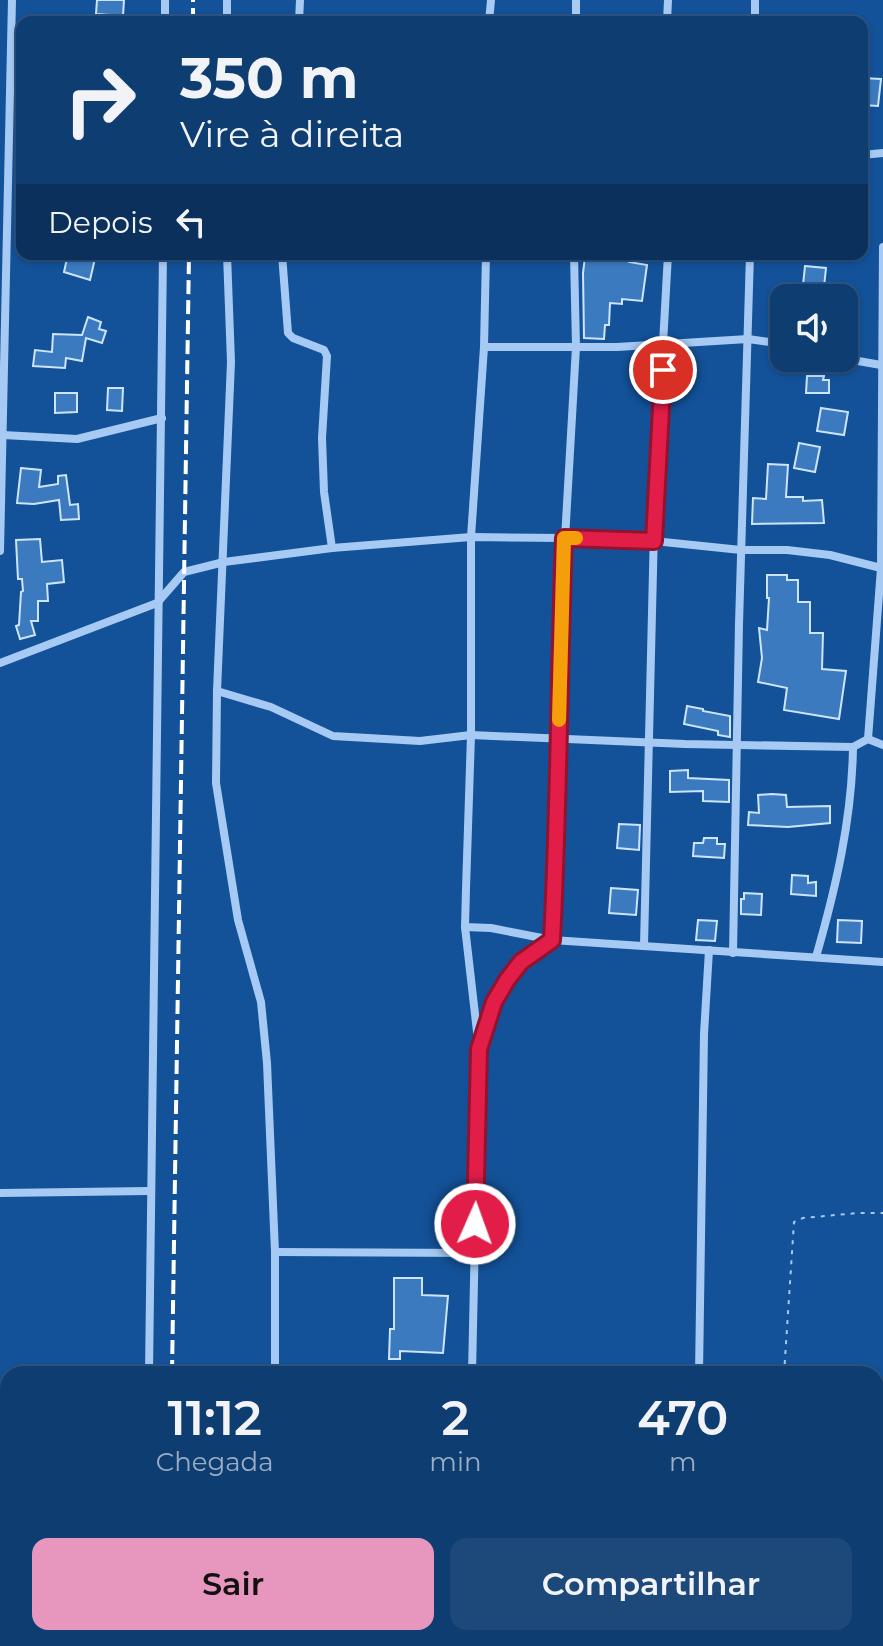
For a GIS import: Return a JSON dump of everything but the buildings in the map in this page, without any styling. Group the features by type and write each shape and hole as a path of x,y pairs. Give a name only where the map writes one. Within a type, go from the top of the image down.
{"street":[{"path":"0,551 4,171 12,0"},
{"path":"12,46 16,46"},
{"path":"868,739 881,568 883,247"},
{"path":"149,1366 163,260"},
{"path":"227,260 231,362 216,783 238,920 261,1002 267,1063 275,1252 275,1366"},
{"path":"282,260 288,333 324,350 327,356 322,438 324,492 332,548"},
{"path":"472,1366 479,1049 465,927 471,735 471,537 484,347 486,260"},
{"path":"552,940 564,538 576,347 574,260"},
{"path":"644,945 647,743 668,260"},
{"path":"733,953 750,260"},
{"path":"484,347 664,345 748,339 770,342"},
{"path":"858,361 881,365"},
{"path":"3,435 77,439 162,418"},
{"path":"0,663 157,603 184,572 224,562 332,548 471,537 654,541 830,555 881,568"},
{"path":"217,691 271,707 333,736 420,741 471,735 647,743 853,747 868,739 883,745"},
{"path":"816,957 844,848 853,780 853,747"},
{"path":"465,927 491,928 552,940 883,962"},
{"path":"479,1049 494,1002 507,980 521,962 552,940"},
{"path":"699,1366 704,1034 709,950"},
{"path":"0,1193 149,1191"},
{"path":"275,1252 474,1253"}],"path":[{"path":"785,1366 794,1222 817,1217 883,1213"}],"railway":[{"path":"193,0 193,16"},
{"path":"172,1366 189,260"}],"slow traffic":[{"path":"559,720 564,538 576,538"}],"route":[{"path":"475,1224 479,1049 494,1002 507,980 521,962 552,940 564,538 654,541 663,370"}]}
